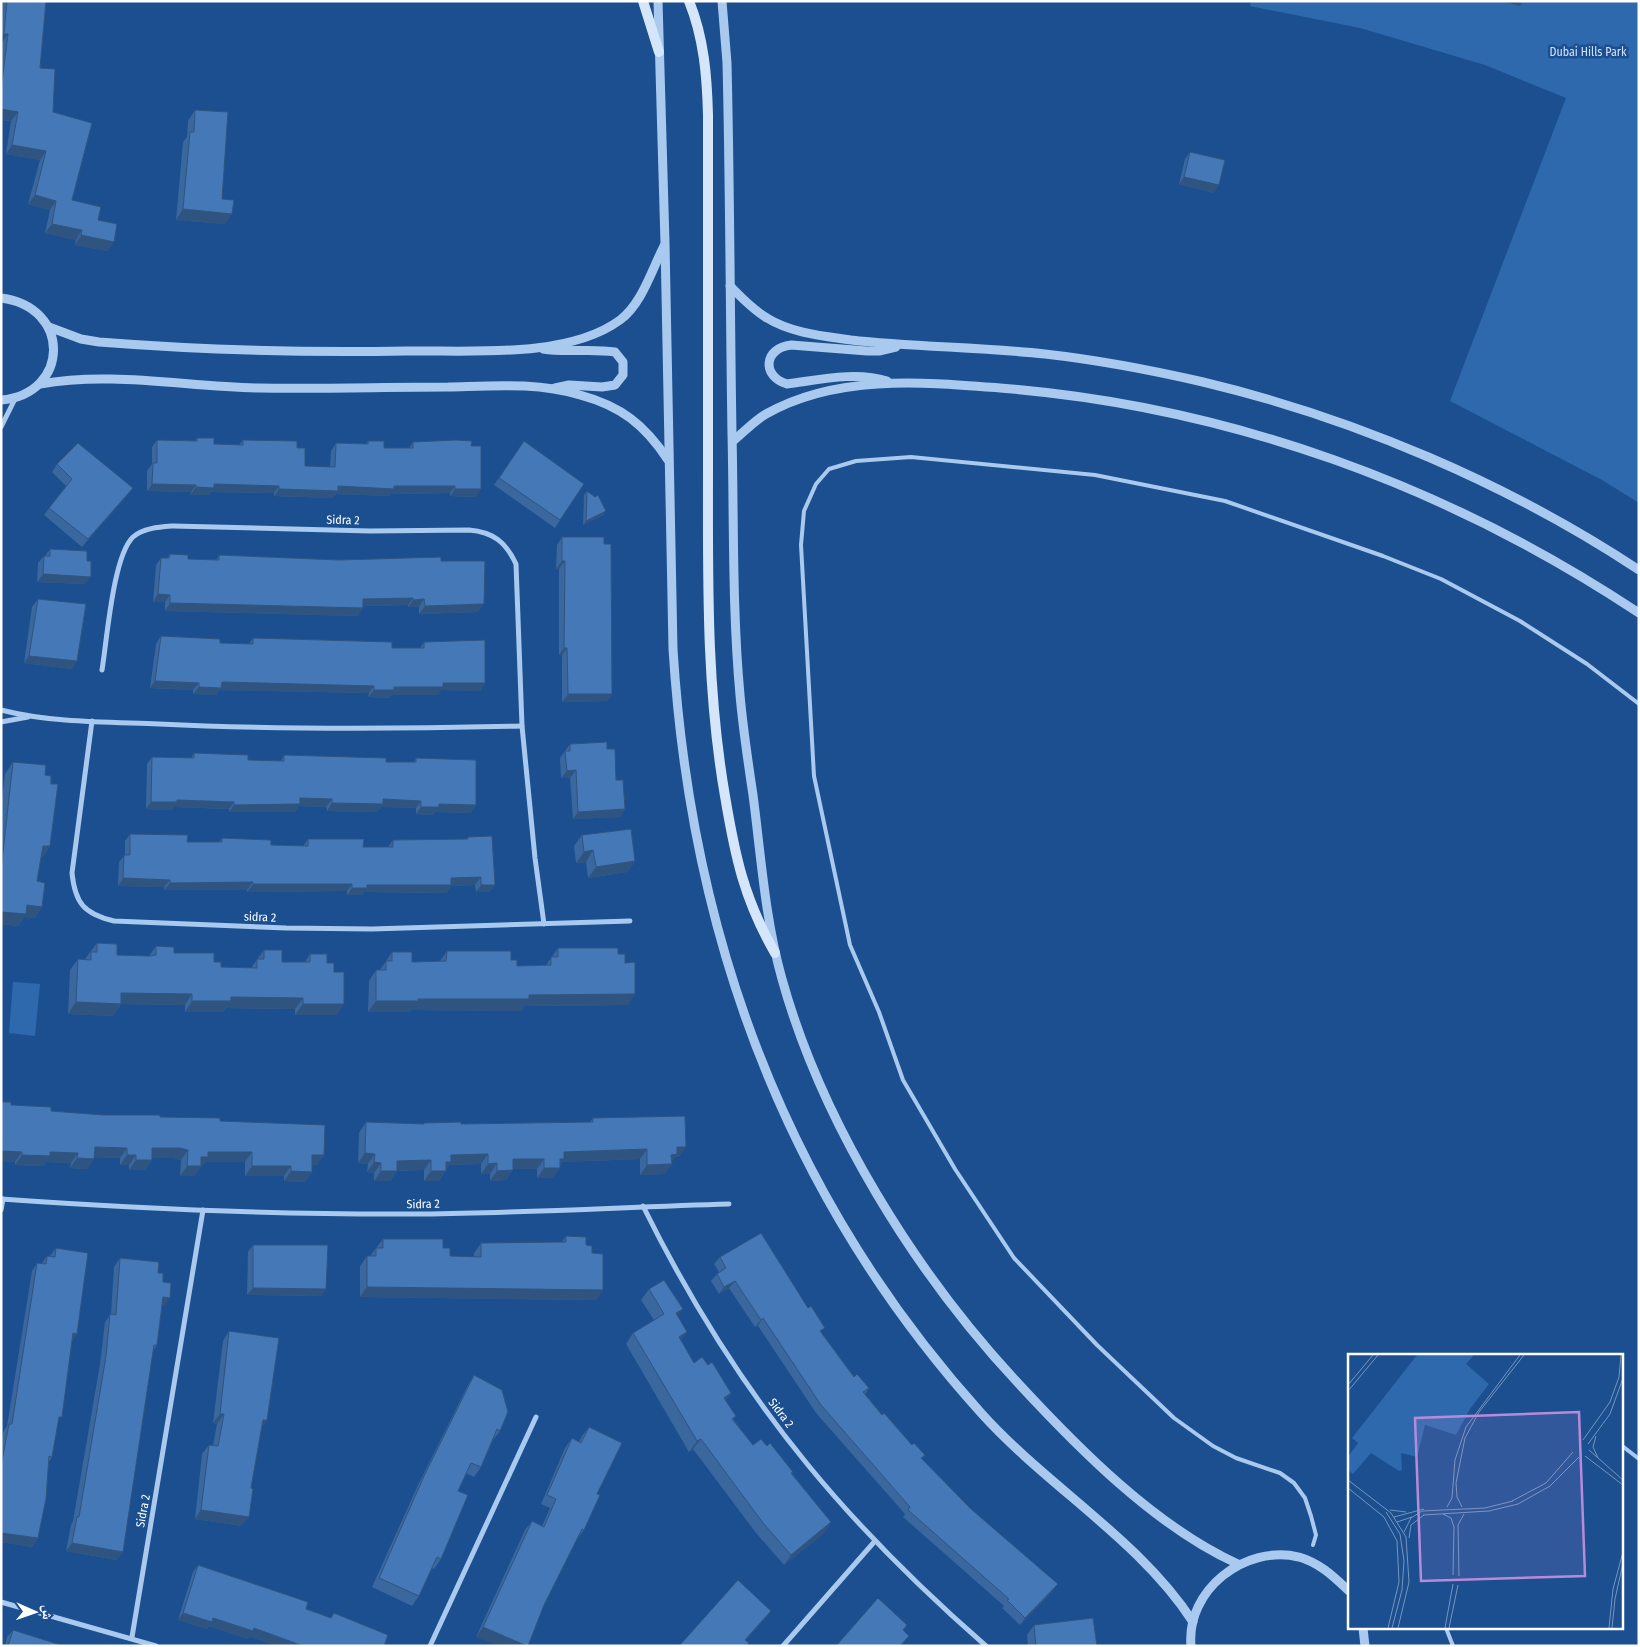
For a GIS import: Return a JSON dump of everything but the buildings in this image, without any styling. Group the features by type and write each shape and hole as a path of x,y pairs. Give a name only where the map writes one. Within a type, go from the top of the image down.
{"main road":[{"path":"643,1 659,52"},
{"path":"689,1 700,34 708,97 708,620 713,710 720,769 738,866 747,897 760,926 776,953"}],"street":[{"path":"658,1 665,243 668,460 676,701 691,812 706,888 724,955 760,1060 783,1116 818,1185 871,1273 906,1322 983,1415 1025,1458 1155,1573 1193,1622"},
{"path":"725,4 732,442 736,624 740,695 764,882 776,953 792,1010 816,1074 851,1148 892,1218 937,1286 992,1357 1042,1410 1101,1466 1180,1532 1198,1544 1238,1564"},
{"path":"534,348 585,336 619,320 633,306 665,243"},
{"path":"730,286 767,318 784,326 825,336 901,345 1044,354 1125,366 1205,383 1284,405 1370,434 1527,503 1639,570"},
{"path":"1,298 19,300 36,311 49,327 53,342 53,357 48,372 40,384 28,394 14,399 1,400"},
{"path":"49,327 81,340 245,352 534,348 572,352 602,350 615,352 623,362 623,375 615,384 602,387 569,385 553,388"},
{"path":"895,384 866,377 787,384 778,382 772,376 769,367 770,358 774,350 782,346 879,351 901,345"},
{"path":"40,384 96,378 248,388 506,386 553,388 580,395 622,412 641,424 656,441 668,460"},
{"path":"732,442 765,414 829,391 862,385 970,385 1044,391 1118,402 1191,416 1263,436 1333,459 1423,494 1510,536 1595,584 1639,614"},
{"path":"1,427 14,399"},
{"name":"Sidra 2","path":"102,670 119,564 124,547 135,536 152,528 173,526 484,532 499,538 510,550 516,564 522,726 532,830 544,924"},
{"path":"1,710 31,716 92,721 273,728 522,726"},
{"path":"1,722 31,716"},
{"name":"sidra 2","path":"92,721 72,872 74,890 82,906 97,917 114,921 286,928 448,927 630,921"},
{"path":"1,1210 2,1199"},
{"name":"Sidra 2","path":"2,1199 203,1210 423,1214 729,1204"},
{"name":"Sidra 2","path":"643,1206 691,1296 746,1383 807,1464 875,1541 929,1596 986,1646"},
{"name":"Sidra 2","path":"132,1637 203,1210"},
{"path":"430,1646 536,1416"},
{"path":"783,1646 875,1541"},
{"path":"1191,1646 1193,1622 1202,1599 1212,1586 1238,1564 1268,1556 1298,1557 1327,1570 1348,1590"},
{"path":"1,1602 132,1637 156,1646"},
{"path":"1363,1630 1365,1646"}],"lane":[{"path":"1313,1545 1316,1535 1311,1516 1305,1498 1294,1483 1280,1473 1236,1458 1213,1446 1174,1418 1097,1345 1014,1258 955,1169 903,1080 879,1012 850,945 814,776 801,545 804,511 816,484 829,469 856,461 911,457 1095,475 1225,501 1383,556 1441,579 1528,627 1587,664 1639,704"},
{"path":"1622,1446 1639,1459"},
{"path":"1447,1630 1453,1646"}],"green space":[{"name":"Dubai Hills Park","path":"1251,1 1639,1 1639,503 1602,480 1450,401 1566,98 1485,65 1360,28 1250,6"},
{"path":"13,982 40,984 35,1036 9,1033"}]}
